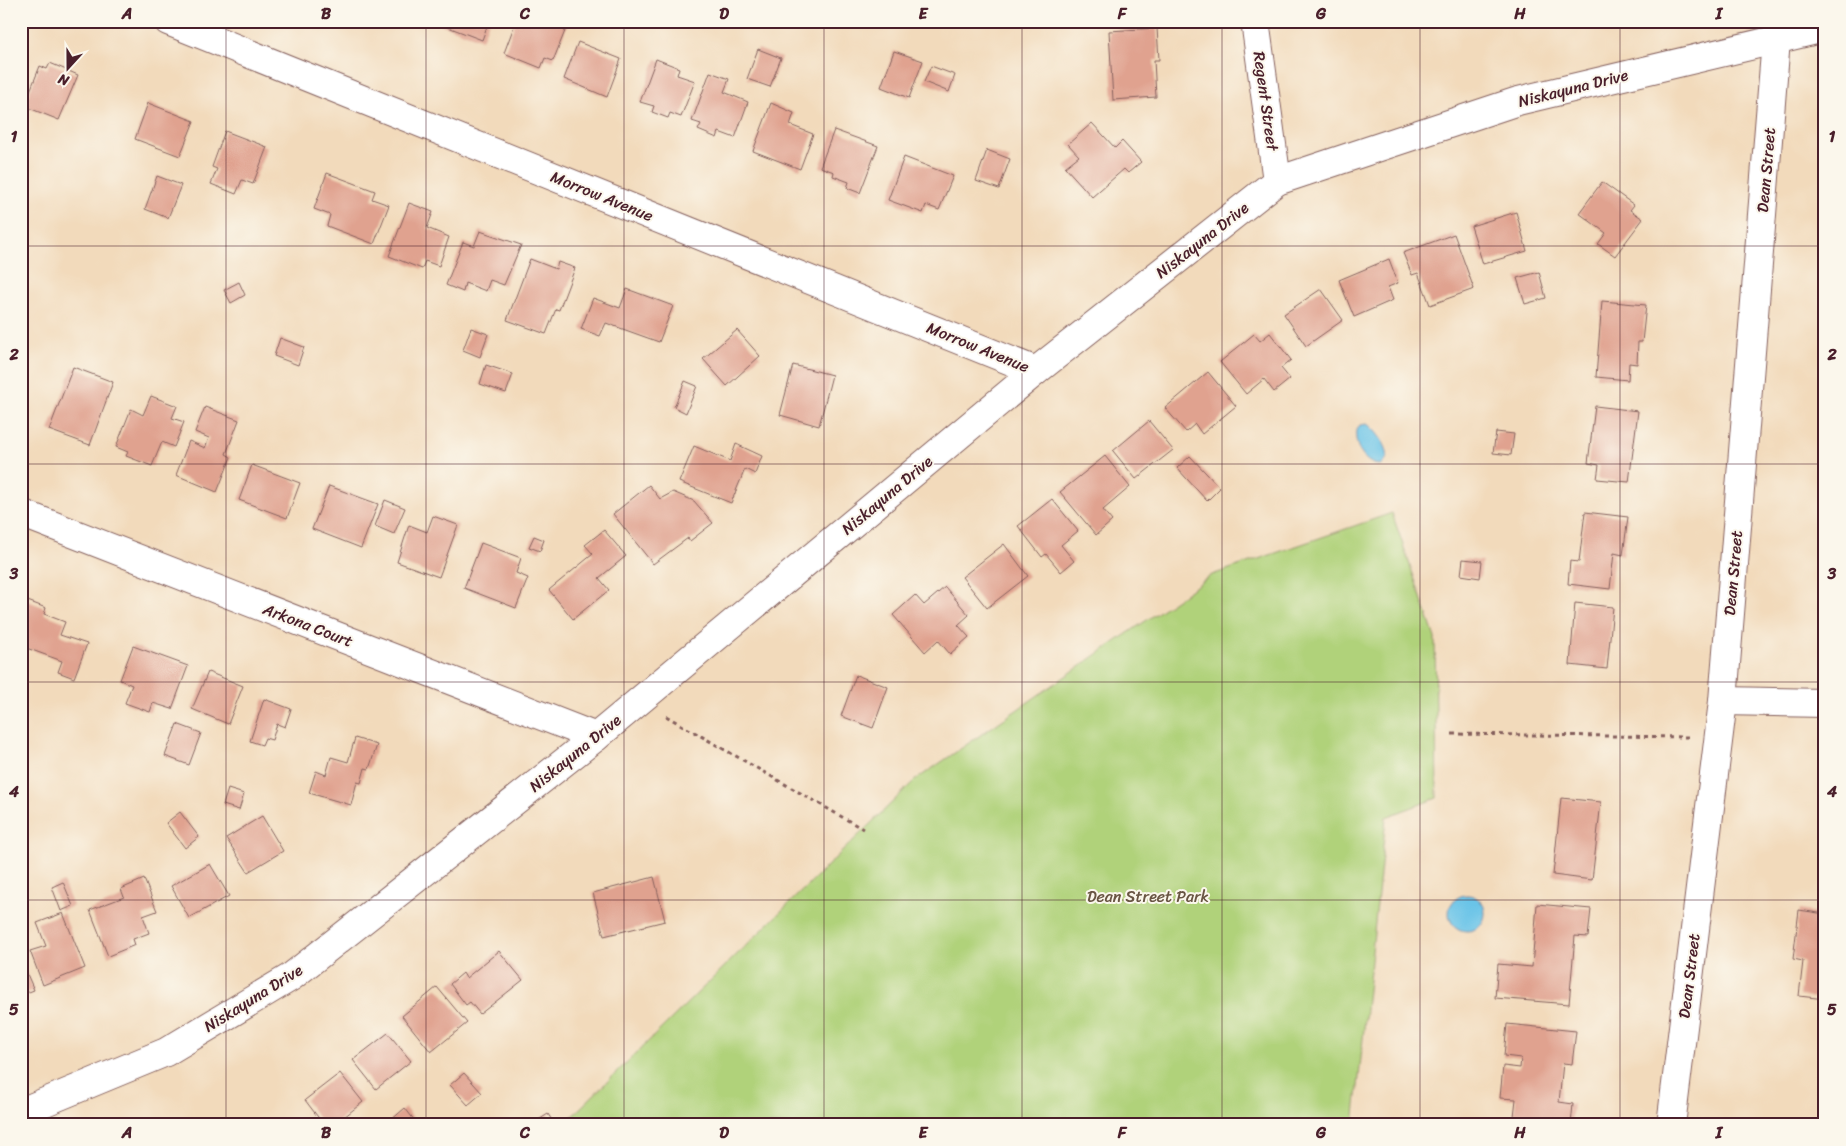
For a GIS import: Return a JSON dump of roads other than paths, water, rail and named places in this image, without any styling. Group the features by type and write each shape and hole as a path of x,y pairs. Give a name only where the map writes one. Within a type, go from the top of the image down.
{"street":[{"name":"Morrow Avenue","path":"168,21 1036,371"},
{"name":"Regent Street","path":"1255,21 1277,182"},
{"name":"Niskayuna Drive","path":"21,1112 166,1052 291,977 596,737 1036,371 1277,182 1518,101 1779,30 1825,28"},
{"name":"Dean Street","path":"1671,1125 1723,701 1779,30"},
{"name":"Arkona Court","path":"21,513 596,737"},
{"path":"1723,701 1825,703"}],"water":[{"path":"1367,424 1378,434 1386,449 1387,458 1382,465 1365,459 1359,448 1356,430 1360,425"},
{"path":"1467,895 1474,896 1480,900 1484,906 1484,920 1480,926 1474,930 1467,931 1460,930 1454,926 1450,920 1449,913 1450,906 1454,900 1460,896"}],"park label":[{"name":"Dean Street Park","path":"1148,896"}]}
